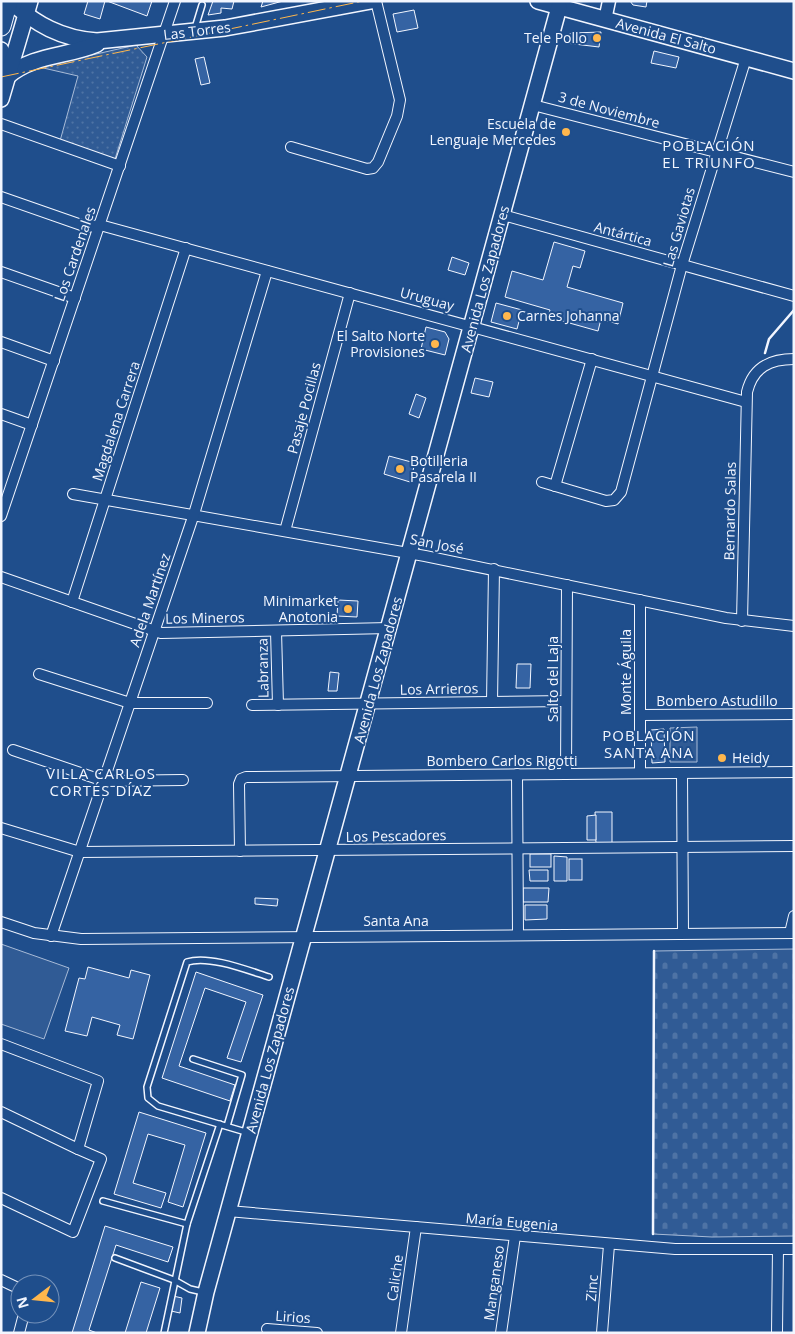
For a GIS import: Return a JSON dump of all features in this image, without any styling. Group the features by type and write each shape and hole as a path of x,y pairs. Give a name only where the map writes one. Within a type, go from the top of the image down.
{"highway":[{"path":"1,26 9,1"}],"main road":[{"path":"1,99 28,8 9,1"},
{"name":"Las Torres","path":"28,8 65,36 86,40 107,40 194,32 275,20 371,1"},
{"name":"Avenida El Salto","path":"538,1 794,71"},
{"name":"Avenida Los Zapadores","path":"197,1333 206,1292 559,7"},
{"path":"8,76 21,66 37,59 84,49 107,40"},
{"path":"1,50 6,62 8,76"}],"street":[{"name":"Los Cardenales","path":"1,516 4,497 32,425 175,1"},
{"path":"291,147 367,168 373,168 378,162 397,116 400,100 376,1"},
{"path":"605,20 609,1"},
{"name":"Las Gaviotas","path":"555,486 606,501 618,497 682,265 746,58"},
{"name":"3 de Noviembre","path":"533,104 794,172"},
{"path":"1,124 120,166"},
{"name":"Uruguay","path":"1,197 87,227 100,226 186,248 746,402"},
{"name":"Antártica","path":"503,215 794,296"},
{"name":"Magdalena Carrera","path":"72,602 186,248"},
{"name":"Adela Martínez","path":"51,936 194,514 267,271"},
{"path":"1,272 75,298"},
{"name":"Pasaje Pocillas","path":"285,531 350,293"},
{"path":"1,342 54,360"},
{"path":"542,482 555,486 592,359"},
{"name":"Bernardo Salas","path":"742,621 746,402 748,386 757,371 772,361 794,359"},
{"path":"1,414 32,425"},
{"name":"San José","path":"73,494 410,553 742,621 794,626"},
{"path":"492,702 494,569"},
{"name":"Los Mineros","path":"1,578 154,632 389,628"},
{"name":"Salto del Laja","path":"566,774 567,585"},
{"name":"Monte Águila","path":"640,600 640,773"},
{"name":"Labranza","path":"276,631 278,705"},
{"path":"39,674 130,703 207,703"},
{"name":"Los Arrieros","path":"252,705 566,701"},
{"name":"Bombero Astudillo","path":"640,715 794,714"},
{"path":"13,750 104,781 183,780"},
{"name":"Bombero Carlos Rigotti","path":"240,851 239,784 241,779 246,777 794,772"},
{"path":"682,773 683,933"},
{"path":"517,774 518,934"},
{"name":"Los Pescadores","path":"1,828 80,852 794,846"},
{"path":"792,933 794,916"},
{"name":"Santa Ana","path":"1,922 51,936 90,938 792,933"},
{"path":"1,1044 98,1081 78,1149"},
{"path":"1,1112 101,1159 73,1232 1,1198"},
{"name":"María Eugenia","path":"228,1212 609,1245 693,1250 794,1249"},
{"name":"Caliche","path":"401,1333 416,1227"},
{"name":"Manganeso","path":"501,1333 514,1236"},
{"name":"Zinc","path":"602,1333 609,1245"},
{"path":"777,1333 778,1249"},
{"name":"Lirios","path":"267,1329 318,1333"}],"lane":[{"path":"194,32 202,5"},
{"path":"250,1133 158,1106 148,1098 147,1087 187,962 194,960 236,966 269,977"},
{"path":"193,1059 242,1075 227,1126"},
{"path":"164,1333 187,1224 220,1124"},
{"path":"103,1201 187,1224"},
{"path":"115,1258 174,1280 190,1289 206,1292"}],"green space":[{"path":"136,45 147,57 115,159 60,141 78,76 39,67"},
{"path":"794,949 794,1236 712,1237 653,1234 654,951"}],"shaded area":[{"path":"697,727 697,762 670,762 670,728"},
{"path":"1,944 69,968 44,1039 1,1024"}],"building":[{"path":"88,1 105,1 100,19 84,14"},
{"path":"107,1 152,1 147,16"},
{"path":"213,1 234,1 232,9 221,8 221,13 208,15"},
{"path":"263,1 283,1 261,7"},
{"path":"630,1 647,1 646,7 633,5"},
{"path":"414,10 418,28 397,32 393,14"},
{"path":"601,32 599,47 566,43 567,35 573,33"},
{"path":"654,51 679,57 676,68 651,63"},
{"path":"204,57 210,83 201,85 195,59"},
{"path":"554,242 585,251 580,268 573,266 567,287 623,303 618,324 601,319 598,331 548,317 550,310 505,297 512,271 543,280"},
{"path":"452,257 469,263 465,275 448,270"},
{"name":"Carnes Johanna","path":"496,303 522,310 517,329 491,322"},
{"name":"El Salto Norte Provisiones","path":"426,327 445,332 449,339 445,355 421,349"},
{"path":"475,378 493,382 489,397 471,393"},
{"path":"416,394 426,398 419,418 409,414"},
{"name":"Botilleria Pasarela II","path":"389,456 415,463 410,482 384,474"},
{"name":"Minimarket Anotonia","path":"338,600 358,601 357,617 337,616"},
{"path":"517,664 531,664 530,688 516,688"},
{"path":"330,672 339,673 337,691 328,691"},
{"path":"664,729 665,762 652,763 651,730"},
{"path":"595,812 612,812 612,844 596,844"},
{"path":"596,815 596,840 587,840 587,816"},
{"path":"530,854 551,854 551,867 530,867"},
{"path":"554,856 567,857 567,881 554,881"},
{"path":"569,859 582,859 582,880 569,880"},
{"path":"529,870 548,870 548,881 530,881"},
{"path":"523,888 549,888 548,902 523,902"},
{"path":"255,898 278,899 277,906 255,904"},
{"path":"525,905 547,905 547,919 525,920"},
{"path":"88,967 129,978 131,970 150,975 133,1039 117,1035 120,1025 92,1017 87,1036 65,1031 79,978 85,979"},
{"path":"196,972 263,995 241,1062 227,1058 246,1002 205,988 179,1066 235,1085 230,1101 162,1078"},
{"path":"139,1112 206,1133 183,1207 168,1202 185,1145 148,1134 133,1183 166,1193 161,1208 114,1194"},
{"path":"105,1226 173,1247 168,1262 116,1245 89,1330 97,1333 72,1333"},
{"path":"141,1282 160,1288 146,1333 125,1333"},
{"path":"173,1296 182,1298 180,1313 171,1311"}],"wall":[{"path":"765,353 769,339 794,310"},
{"path":"653,1234 654,951"}],"power":[{"path":"1,77 363,1"}],"place":[{"name":"Tele Pollo","path":"597,38"},
{"name":"Escuela de Lenguaje Mercedes","path":"566,132"},
{"name":"Carnes Johanna","path":"507,316"},
{"name":"El Salto Norte Provisiones","path":"435,344"},
{"name":"Botilleria Pasarela II","path":"400,469"},
{"name":"Minimarket Anotonia","path":"348,609"},
{"name":"Heidy","path":"722,758"}],"district":[{"name":"POBLACIÓN EL TRIUNFO","path":"709,154"},
{"name":"POBLACIÓN SANTA ANA","path":"649,744"},
{"name":"VILLA CARLOS CORTÉS DÍAZ","path":"101,782"}]}
